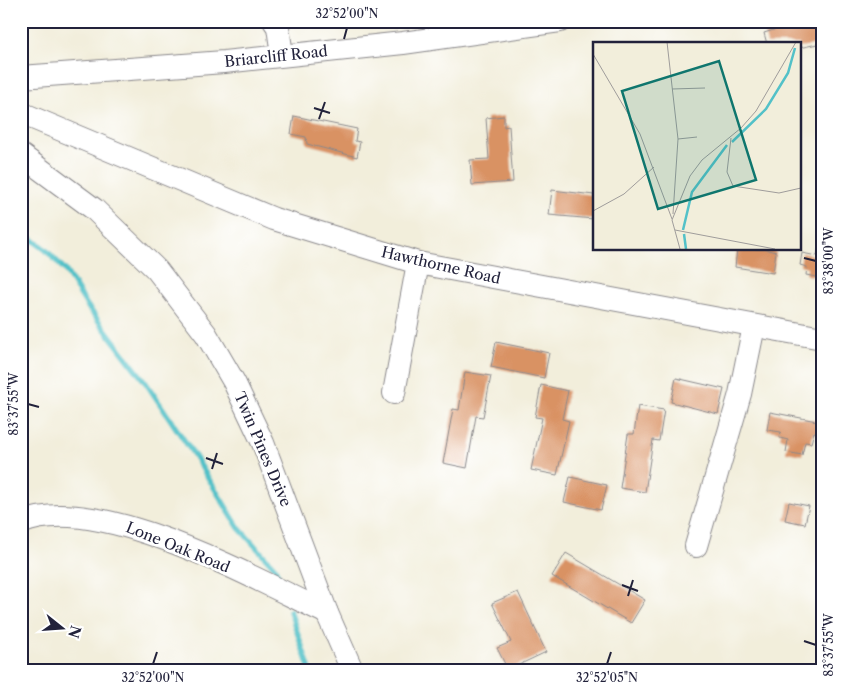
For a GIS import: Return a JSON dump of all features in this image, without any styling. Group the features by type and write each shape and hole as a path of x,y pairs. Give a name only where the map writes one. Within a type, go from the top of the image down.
{"street":[{"path":"274,21 278,27 282,55"},
{"name":"Briarcliff Road","path":"21,76 142,70 403,43 560,21"},
{"name":"Hawthorne Road","path":"21,113 274,219 418,263 822,338"},
{"name":"Twin Pines Drive","path":"21,154 94,209 157,270 206,334 234,382 263,443 327,613 352,670"},
{"path":"394,393 418,263"},
{"path":"696,546 740,394 754,326"},
{"name":"Lone Oak Road","path":"21,523 28,520 66,516 110,520 172,542 327,613"}],"building":[{"path":"784,21 822,21 822,43 800,48 800,42 766,42 764,33 786,26"},
{"path":"294,116 357,129 355,141 360,142 357,157 307,144 306,137 291,134"},
{"path":"504,116 504,127 509,126 513,182 472,185 470,160 489,159 486,118"},
{"path":"552,190 593,195 593,219 549,215"},
{"path":"819,246 822,247 822,278 806,275 807,267 800,265 802,253 817,256"},
{"path":"737,250 768,250 776,252 773,273 735,267"},
{"path":"496,342 549,353 544,378 491,367"},
{"path":"465,372 491,376 483,417 476,416 467,468 443,463 453,409 459,410"},
{"path":"676,378 724,389 718,414 671,402"},
{"path":"541,385 568,391 562,419 569,421 557,475 531,470 542,418 535,417"},
{"path":"638,406 664,410 659,441 653,440 645,492 620,488 628,434 634,434"},
{"path":"770,412 822,422 822,434 814,432 811,443 805,442 802,455 786,452 788,440 780,438 781,432 767,430"},
{"path":"570,477 607,485 601,510 564,502"},
{"path":"789,502 809,506 805,524 785,520"},
{"path":"566,553 645,600 631,623 552,576"},
{"path":"518,592 546,652 508,670 497,648 511,642 492,603"}],"waterway":[{"path":"21,231 46,250 65,270 88,307 146,383 194,455 239,528 275,568 278,575"},
{"path":"290,611 310,670"}]}
